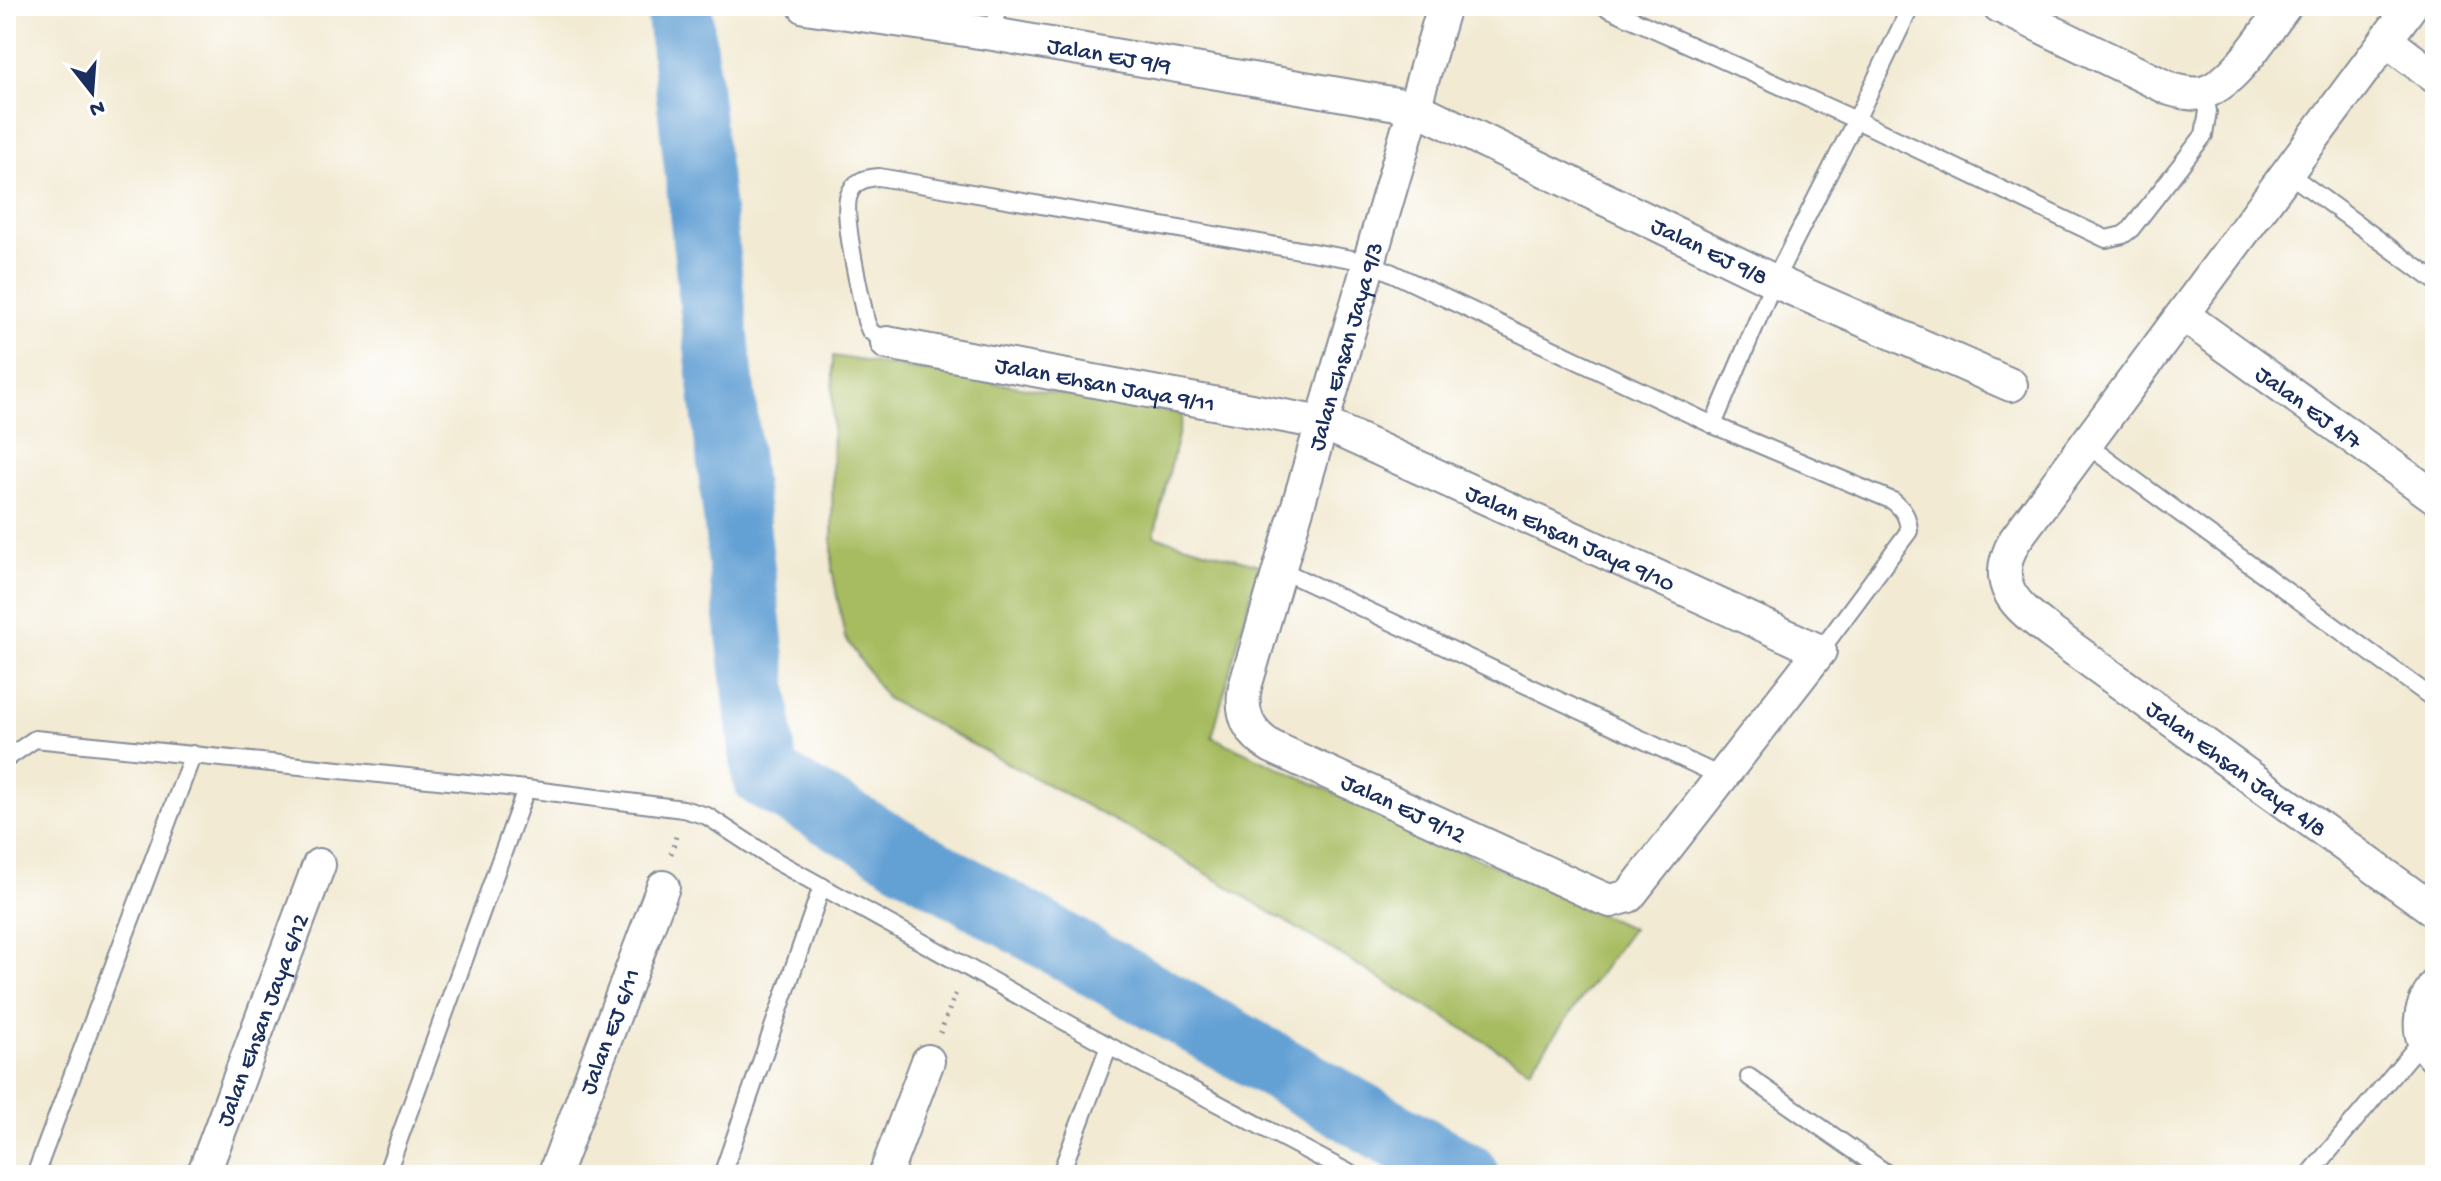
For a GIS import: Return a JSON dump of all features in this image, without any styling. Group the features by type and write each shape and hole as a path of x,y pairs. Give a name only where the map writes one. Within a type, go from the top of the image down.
{"street":[{"name":"Jalan Ehsan Jaya 9/3","path":"1245,687 1444,6"},
{"path":"1999,6 2186,94 2218,86 2231,75 2285,6"},
{"name":"Jalan Ehsan Jaya 4/8","path":"2411,6 2007,554 2004,569 2012,599 2039,624 2435,911"},
{"name":"Jalan EJ 9/9","path":"805,7 995,20 1414,107"},
{"path":"2386,40 2435,77"},
{"name":"Jalan EJ 9/8","path":"1414,107 1774,281 2011,385"},
{"name":"Jalan EJ 4/7","path":"2183,315 2435,497"},
{"name":"Jalan Ehsan Jaya 9/11","path":"887,343 1322,423"},
{"name":"Jalan Ehsan Jaya 9/10","path":"1322,423 1820,651"},
{"path":"1720,776 1820,651"},
{"name":"Jalan EJ 9/12","path":"1245,687 1243,701 1250,728 1259,739 1272,747 1602,898 1620,900 1636,889 1720,776"},
{"name":"Jalan Ehsan Jaya 6/12","path":"203,1175 319,865"},
{"name":"Jalan EJ 6/11","path":"554,1175 663,887"},
{"path":"2429,1048 2420,1023 2422,1008 2435,985"},
{"path":"885,1175 928,1061"}],"lane":[{"path":"1603,6 1856,120 2106,239 2123,235 2131,229 2197,145 2207,123 2208,111 2203,92"},
{"path":"1713,425 1774,281 1911,6"},
{"path":"2288,173 2435,281"},
{"path":"887,343 870,331 866,321 848,222 848,196 854,185 866,177 1369,262 1713,425 1893,501 1903,509 1909,531 1820,651"},
{"path":"2087,445 2435,700"},
{"path":"1279,569 1720,776"},
{"path":"6,759 35,739 526,789 683,809 707,816 776,861 1109,1046 1353,1175"},
{"path":"35,1175 193,754"},
{"path":"386,1175 526,789"},
{"path":"722,1175 822,886"},
{"path":"1060,1175 1109,1046"},
{"path":"2309,1175 2429,1048"},
{"path":"1749,1077 1889,1175"}],"path":[{"path":"663,887 683,809"},
{"path":"928,1061 967,967"}],"green space":[{"path":"833,356 1183,414 1154,536 1259,565 1212,737 1632,929 1530,1069 1154,842 886,698 845,637 832,570"}],"waterway":[{"path":"679,6 765,776 1466,1175"}]}
